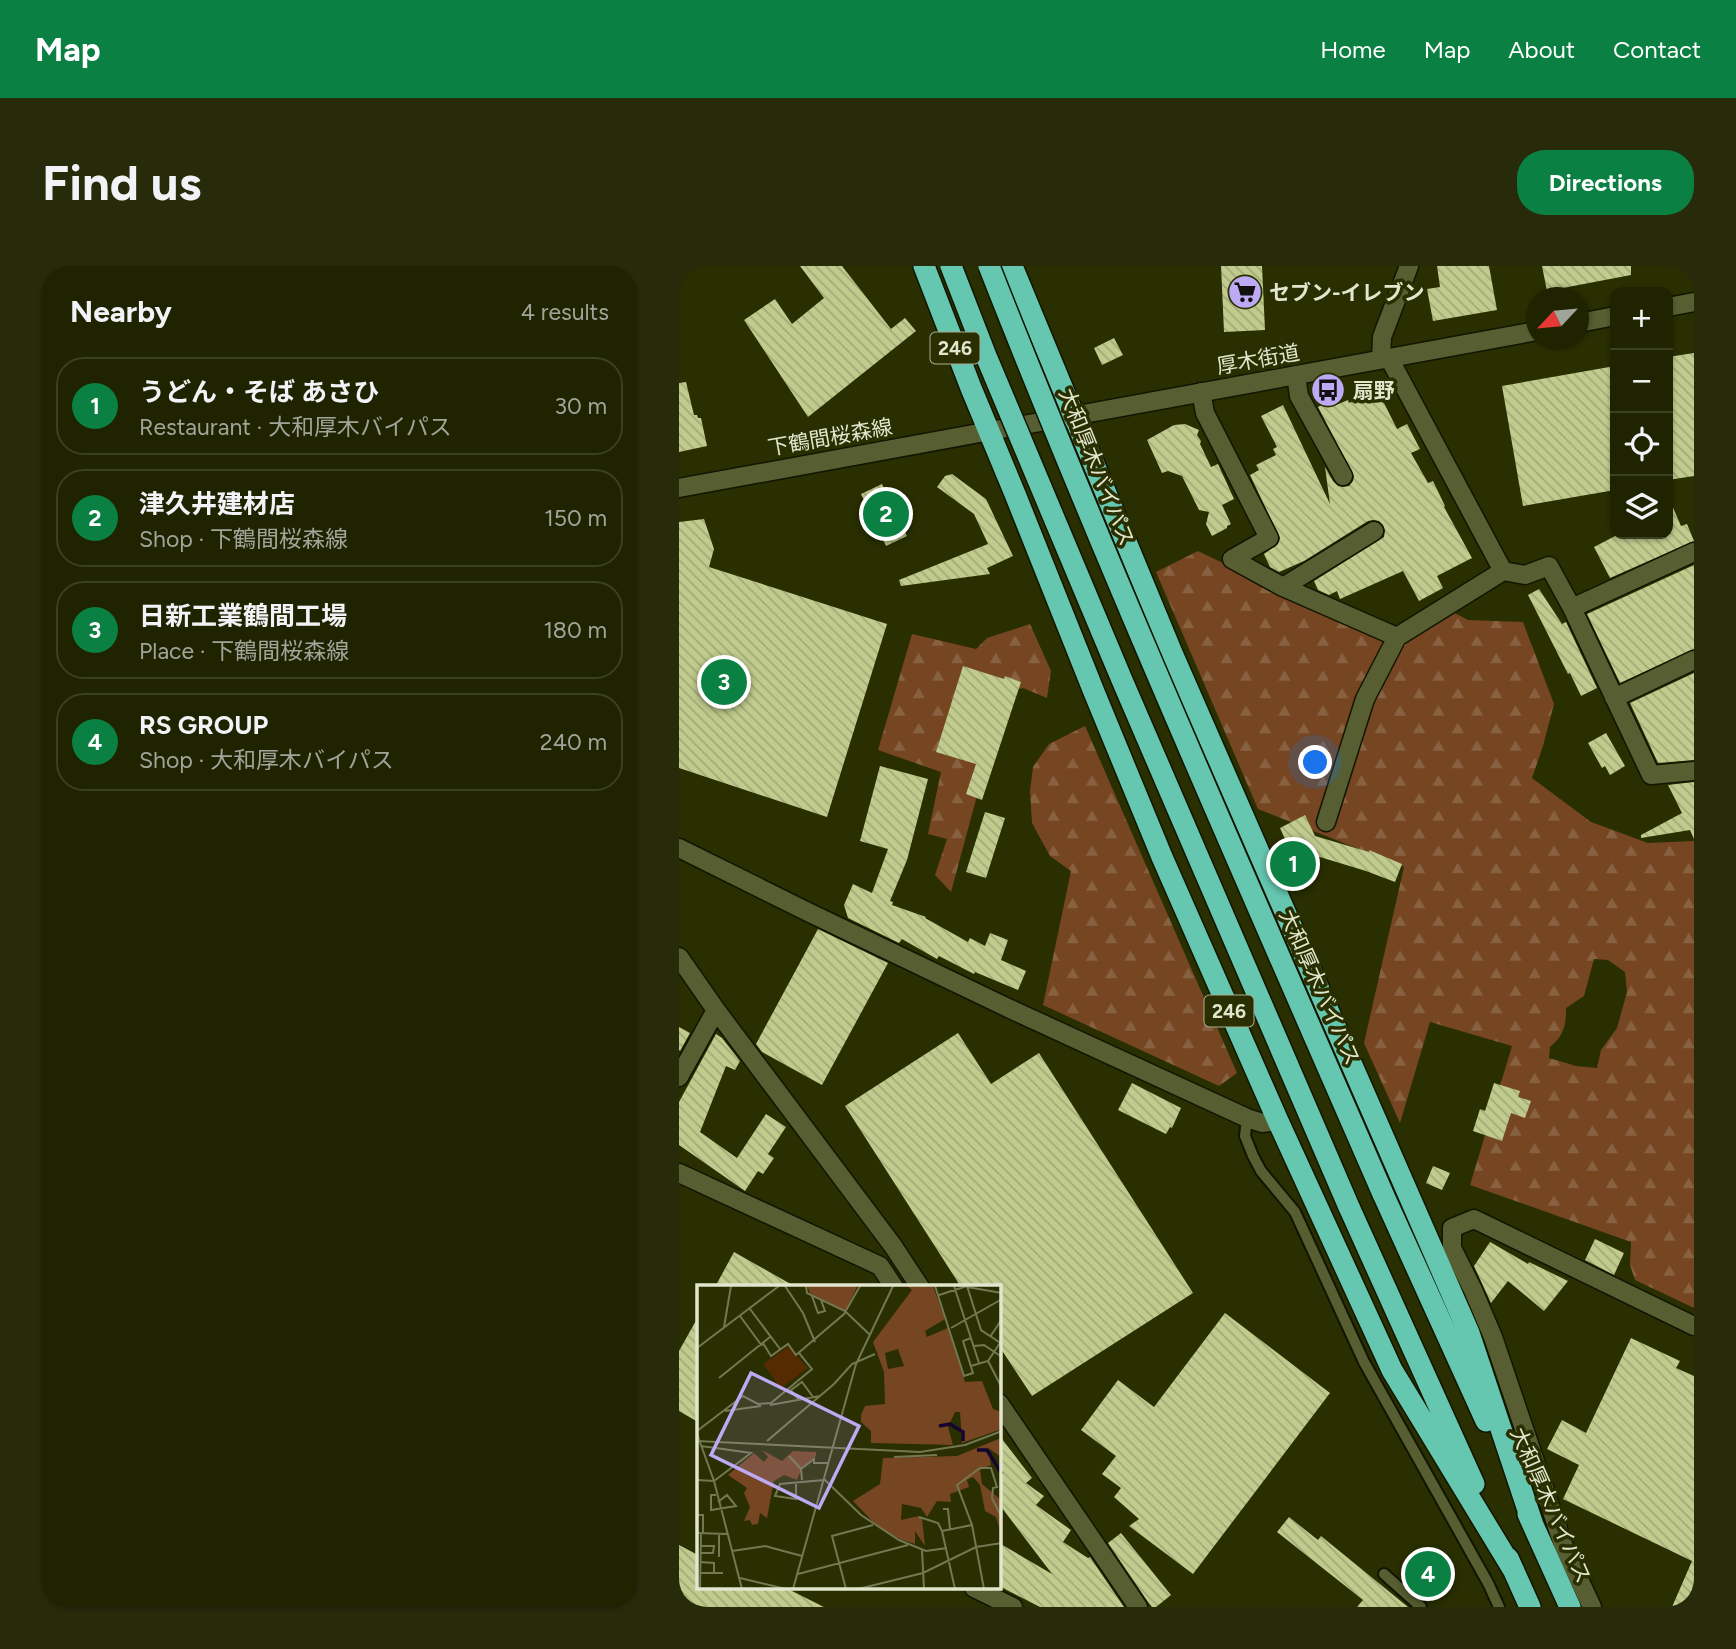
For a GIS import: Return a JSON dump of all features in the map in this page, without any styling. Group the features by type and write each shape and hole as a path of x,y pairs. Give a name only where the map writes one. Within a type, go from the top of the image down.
{"highway":[{"name":"246","path":"924,266 1162,857 1278,1121 1392,1370 1514,1571"},
{"name":"246","path":"951,266 1122,680 1349,1207 1530,1607"},
{"name":"大和厚木バイパス","path":"989,266 1151,661 1383,1194 1570,1607"},
{"path":"1012,266 1172,653 1469,1334 1533,1525"}],"street":[{"path":"1409,266 1382,337 1385,358 1503,571"},
{"path":"1673,306 1694,302"},
{"path":"1589,321 1610,317"},
{"name":"厚木街道","path":"988,430 1526,333"},
{"path":"1296,375 1299,396 1343,476"},
{"path":"1201,392 1205,413 1269,538 1232,559 1283,587 1397,637"},
{"name":"下鶴間桜森線","path":"679,488 988,430"},
{"path":"1283,587 1374,531"},
{"path":"1572,608 1694,552"},
{"path":"1327,822 1365,699 1397,637 1503,571 1525,575 1549,566 1572,608 1651,775 1694,771"},
{"path":"1613,698 1694,660"},
{"path":"679,848 1006,1007 1247,1118 1262,1123 1278,1121"},
{"path":"679,957 920,1285"},
{"path":"679,1077 716,1010"},
{"path":"679,1173 880,1266 893,1285"},
{"path":"1592,1607 1564,1547 1493,1337 1452,1248 1452,1228 1474,1219 1694,1325"},
{"path":"1001,1406 1138,1607"},
{"path":"978,1590 1013,1607"}],"lane":[{"path":"1247,1118 1245,1136 1253,1156 1261,1171 1295,1212 1364,1362 1499,1607"},
{"path":"1384,1574 1421,1607"}],"green space":[{"path":"1198,551 1380,639 1443,607 1468,620 1523,622 1554,704 1532,778 1591,822 1648,843 1694,841 1694,1308 1635,1280 1630,1265 1631,1242 1470,1185 1512,1046 1430,1022 1400,1123 1364,1043 1404,867 1258,809 1156,572","holes":["1594,959 1608,960 1625,972 1627,992 1617,1028 1601,1050 1597,1068 1576,1066 1549,1058 1550,1047 1563,1030 1566,1008 1584,996"]},
{"path":"1030,624 1051,671 1047,698 1023,688 1005,692 951,892 935,875 947,839 928,834 941,772 878,750 912,634 976,649 987,638"},
{"path":"1085,726 1237,1073 1219,1086 1043,1005 1071,871 1050,856 1032,823 1030,791 1033,767 1049,744"}],"building":[{"path":"800,266 842,266 891,329 905,318 916,331 808,417 744,320 775,299 792,324 824,298"},
{"path":"1221,266 1262,266 1265,330 1224,332"},
{"path":"1437,266 1489,266 1497,310 1433,321 1427,289 1440,287"},
{"path":"1542,266 1631,266 1631,275 1568,287 1546,287"},
{"path":"1114,338 1123,355 1102,365 1094,348"},
{"path":"1694,353 1694,476 1673,479 1673,413 1673,356"},
{"path":"1610,367 1610,491 1523,506 1502,386"},
{"path":"686,382 694,415 701,418 707,446 679,452 679,383"},
{"path":"1377,389 1397,429 1407,424 1420,449 1411,453 1428,483 1433,481 1472,558 1437,576 1443,588 1419,601 1403,571 1340,599 1337,591 1329,595 1318,590 1314,581 1384,537 1385,530 1379,521 1368,521 1304,561 1279,572 1270,567 1264,554 1278,544 1280,538 1250,475 1259,470 1256,465 1276,455 1273,449 1277,447 1261,416 1283,405 1330,504 1325,467 1338,486 1349,486 1354,476 1318,407 1333,399 1336,405 1348,400 1349,403"},
{"path":"1185,424 1199,430 1197,435 1211,467 1218,464 1234,499 1222,505 1231,524 1212,536 1206,524 1209,512 1199,510 1182,476 1168,471 1162,473 1147,440 1174,425"},
{"path":"952,474 986,499 1013,556 987,568 990,574 901,586 899,580 988,544 974,514 937,487 945,476"},
{"path":"882,484 907,536 886,546 861,494"},
{"path":"1673,508 1681,526 1687,524 1694,541 1610,578 1594,547 1610,539 1673,539"},
{"path":"704,519 714,549 709,567 887,624 827,817 679,768 679,522"},
{"path":"1694,565 1694,649 1620,683 1587,614"},
{"path":"1539,589 1562,624 1566,622 1597,688 1581,696 1528,595"},
{"path":"963,666 1021,682 982,800 966,794 976,764 936,752"},
{"path":"1694,673 1694,760 1658,763 1630,703"},
{"path":"1606,733 1625,766 1610,775 1605,766 1602,768 1588,743"},
{"path":"880,766 928,779 907,860 890,901 893,902 892,905 926,917 968,942 970,938 985,946 990,933 1008,940 1001,960 1026,971 1018,990 975,972 974,974 939,956 937,959 902,939 899,943 848,918 844,905 853,884 872,893 888,849 860,841"},
{"path":"1694,782 1694,839 1690,830 1641,838 1641,835 1682,813 1668,785"},
{"path":"985,812 1005,818 986,878 966,872"},
{"path":"1305,815 1315,836 1369,850 1402,864 1395,882 1310,854 1305,872 1287,880 1275,855 1289,848 1280,828"},
{"path":"818,929 888,963 822,1085 762,1052 756,1044"},
{"path":"679,1027 690,1033 680,1051 679,1050"},
{"path":"958,1033 991,1084 1039,1053 1193,1293 1032,1396 1001,1349 1001,1285 960,1285 845,1106"},
{"path":"716,1034 740,1061 735,1070 726,1066 700,1132 737,1158 766,1114 786,1127 768,1154 774,1158 763,1174 758,1171 745,1191 679,1145 679,1102"},
{"path":"1132,1083 1181,1108 1172,1128 1170,1127 1166,1134 1118,1110"},
{"path":"1494,1083 1520,1091 1518,1097 1531,1101 1525,1118 1511,1113 1502,1141 1473,1131 1480,1109 1485,1111"},
{"path":"1433,1166 1450,1173 1442,1190 1426,1183"},
{"path":"1595,1239 1624,1253 1614,1275 1585,1260"},
{"path":"1490,1242 1528,1264 1529,1262 1568,1281 1544,1311 1508,1281 1491,1303 1474,1266"},
{"path":"734,1252 792,1285 716,1285"},
{"path":"1225,1313 1330,1393 1193,1574 1129,1526 1139,1519 1114,1497 1121,1488 1102,1474 1116,1456 1081,1430 1118,1380 1154,1407"},
{"path":"697,1319 697,1421 679,1411 679,1351"},
{"path":"1631,1338 1680,1361 1676,1368 1694,1376 1694,1607 1672,1607 1692,1561 1563,1499 1579,1465 1547,1449 1562,1420 1586,1433"},
{"path":"1001,1438 1032,1478 1026,1483 1044,1496 1036,1505 1071,1530 1063,1542 1090,1557 1124,1607 1040,1607 1001,1587 1001,1544 1052,1574 1001,1507"},
{"path":"1289,1517 1318,1540 1321,1536 1408,1607 1357,1607 1363,1600 1277,1532"},
{"path":"1121,1533 1171,1595 1156,1607 1152,1607 1148,1602 1108,1543"},
{"path":"679,1545 697,1554 697,1590 790,1590 824,1607 679,1607"}],"place":[{"name":"セブン-イレブン","path":"1245,292"},
{"name":"扇野","path":"1328,390"},
{"name":"津久井建材店","path":"886,514"},
{"name":"日新工業鶴間工場","path":"724,682"},
{"name":"うどん・そば あさひ","path":"1293,864"},
{"name":"RS GROUP","path":"1428,1574"}]}
